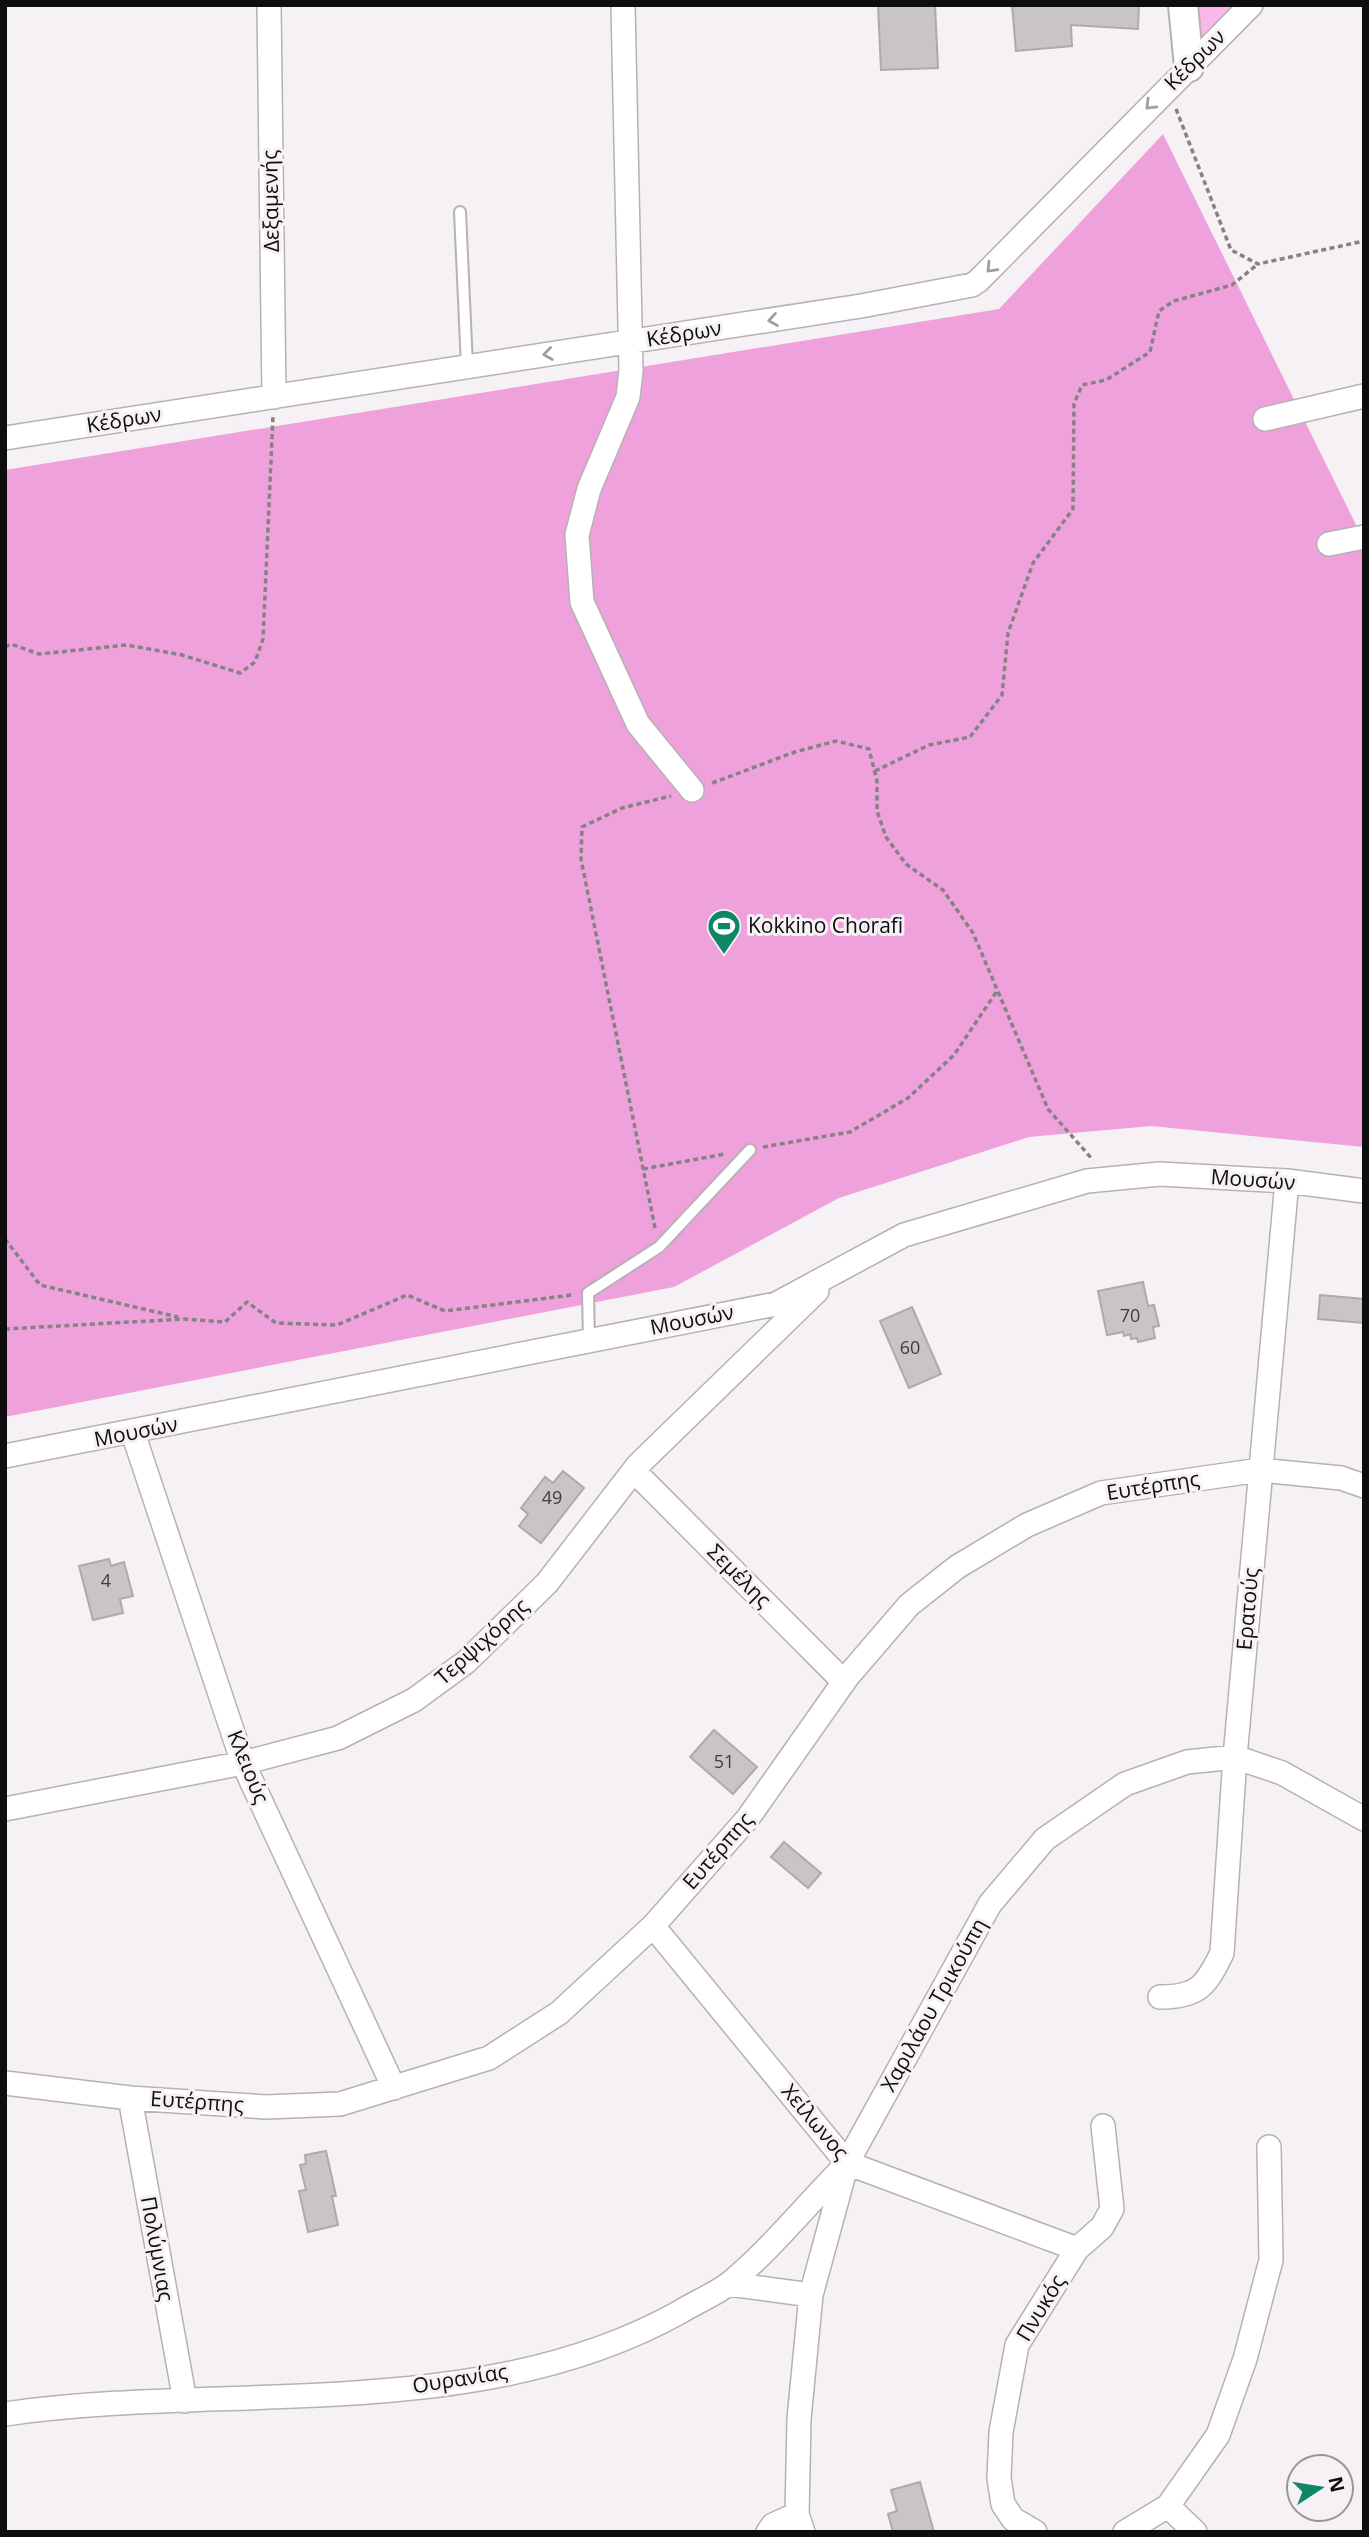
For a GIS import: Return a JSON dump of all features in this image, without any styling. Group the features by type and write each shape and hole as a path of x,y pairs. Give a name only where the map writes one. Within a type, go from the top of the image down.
{"street":[{"name":"Δεξαμενής","path":"269,5 274,397"},
{"path":"623,5 631,370 628,397 589,489 577,535 582,601 638,724 692,790"},
{"path":"1184,5 1189,68"},
{"name":"Κέδρων","path":"5,438 861,306 972,285 1251,5"},
{"path":"1265,419 1364,396"},
{"path":"1328,544 1364,537"},
{"name":"Μουσών","path":"838,1272 904,1235 1074,1185 1110,1179 1160,1174 1287,1181 1364,1191"},
{"name":"Ερατούς","path":"1160,1997 1185,1997 1208,1982 1222,1953 1235,1757 1287,1181"},
{"name":"Τερψιχόρης","path":"5,1809 243,1763 338,1738 414,1700 466,1662 547,1583 634,1471 779,1313 838,1272"},
{"name":"Μουσών","path":"5,1456 132,1433 589,1340 779,1313"},
{"name":"Κλειούς","path":"132,1433 243,1763 394,2088"},
{"name":"Ευτέρπης","path":"5,2083 130,2098 266,2107 340,2104 489,2058 559,2013 653,1926 748,1818 844,1682 909,1605 957,1567 1027,1525 1101,1493 1260,1470 1341,1478 1364,1486"},
{"name":"Σεμέλης","path":"634,1471 844,1682"},
{"name":"Χαριλάου Τρικούπη","path":"800,2523 799,2418 811,2295 848,2163 990,1904 1045,1839 1125,1784 1187,1762 1235,1757 1282,1773 1364,1819"},
{"name":"Χείλωνος","path":"653,1926 848,2163 1077,2249"},
{"name":"Πολύμνιας","path":"130,2098 185,2401"},
{"name":"Πνυκός","path":"1035,2532 1025,2529 1013,2519 1003,2504 999,2478 1001,2432 1017,2345 1077,2249 1102,2227 1112,2209 1103,2126"},
{"path":"1125,2532 1168,2506 1218,2435 1245,2359 1271,2260 1269,2147"},
{"name":"Ουρανίας","path":"5,2414 72,2404 185,2401 415,2388 570,2360 648,2329 729,2284 848,2163"},
{"path":"729,2284 811,2295"},
{"path":"1168,2506 1195,2532"},
{"path":"768,2532 773,2525 800,2523"}],"lane":[{"path":"460,212 467,366"},
{"path":"589,1340 589,1293 659,1247 750,1150"}],"path":[{"path":"1168,87 1231,250 1258,264"},
{"path":"875,771 929,745 970,737 1002,695 1008,633 1033,563 1073,509 1074,404 1082,385 1106,380 1150,352 1159,311 1174,301 1232,285 1258,264 1364,241"},
{"path":"5,647 11,644 39,654 127,645 182,655 240,673 255,662 263,639 274,397"},
{"path":"659,1247 581,859 582,827 622,808 692,790 795,751 836,741 869,749 875,771 877,811 886,837 906,864 943,890 974,933 1048,1109 1110,1179"},
{"path":"643,1169 850,1132 908,1098 954,1055 997,991"},
{"path":"5,1239 40,1285 184,1318 225,1322 247,1302 276,1323 337,1325 407,1295 445,1311 589,1293"},
{"path":"5,1329 184,1318"}],"shaded area":[{"path":"1193,5 1239,5 1205,39 1196,38"},
{"path":"1163,134 1364,541 1364,1147 1151,1126 1029,1137 839,1198 674,1287 5,1417 5,470 999,309"}],"building":[{"path":"878,5 935,5 938,68 881,70"},
{"path":"1012,5 1139,5 1138,29 1071,25 1072,46 1016,51"},
{"path":"1143,1282 1148,1306 1154,1305 1159,1326 1153,1327 1155,1338 1138,1342 1137,1338 1131,1339 1130,1334 1124,1336 1123,1332 1107,1335 1098,1291"},
{"path":"1320,1295 1364,1299 1364,1323 1318,1319"},
{"path":"912,1307 941,1374 909,1388 880,1321"},
{"path":"563,1471 584,1488 541,1543 519,1526 528,1514 521,1508 545,1477 553,1483"},
{"path":"109,1559 111,1566 124,1562 133,1596 120,1599 123,1613 93,1620 79,1566"},
{"path":"714,1730 757,1767 733,1794 690,1757"},
{"path":"784,1842 821,1873 808,1888 771,1857"},
{"path":"326,2151 336,2196 332,2196 338,2225 308,2232 299,2191 306,2190 300,2165 306,2164 305,2155"},
{"path":"920,2482 934,2532 893,2532 888,2514 897,2511 891,2490"}],"place":[{"name":"Kokkino Chorafi","path":"724,956"}]}
